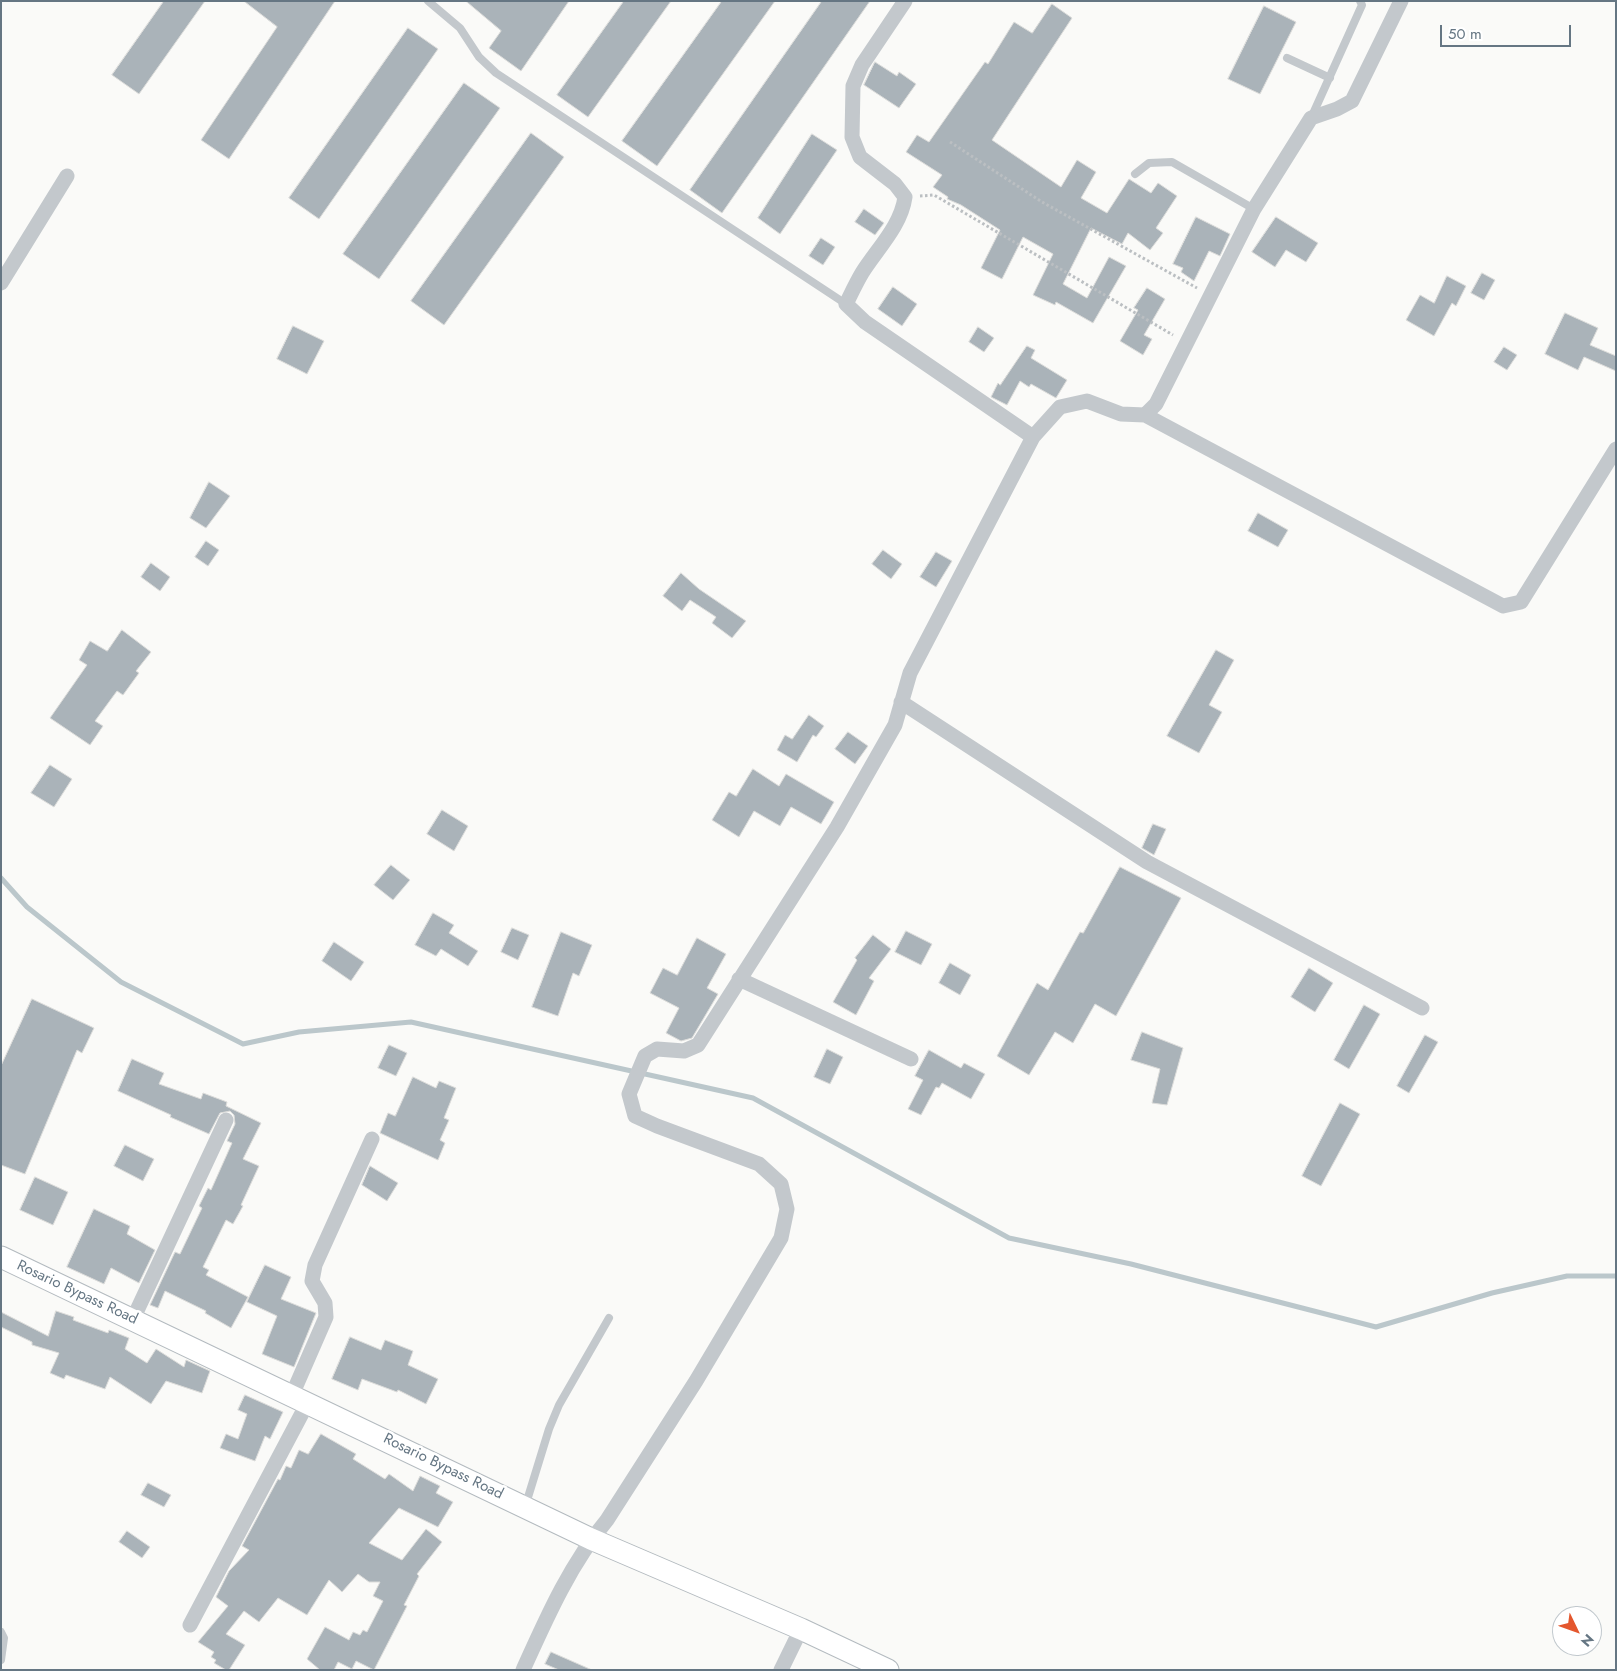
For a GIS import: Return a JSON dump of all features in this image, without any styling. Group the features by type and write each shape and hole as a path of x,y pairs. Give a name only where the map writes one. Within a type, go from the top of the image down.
{"main road":[{"name":"Rosario Bypass Road","path":"4,1263 133,1319 591,1538 801,1629 888,1670"}],"street":[{"path":"905,1 862,65 853,86 852,137 860,157 895,184 905,197 904,207 862,274 846,304 865,322 1033,437"},
{"path":"1145,415 1156,404 1254,209 1311,118 1338,110 1352,101 1401,1"},
{"path":"1,283 67,176"},
{"path":"523,1670 547,1617 591,1538 607,1520 696,1381 781,1238 787,1209 781,1184 759,1164 635,1116 629,1094 645,1056 657,1049 684,1051 698,1045 837,827 895,725 910,673 1033,437 1060,407 1087,401 1121,414 1145,415 1503,606 1521,602 1616,448"},
{"path":"901,702 1147,862 1422,1008"},
{"path":"739,979 910,1059"},
{"path":"133,1319 226,1120"},
{"path":"190,1625 300,1399 326,1317 325,1302 312,1281 315,1265 372,1139"},
{"path":"781,1670 801,1629"}],"lane":[{"path":"428,1 460,28 479,57 496,73 846,304"},
{"path":"1311,118 1362,5 1360,1"},
{"path":"1287,58 1330,78"},
{"path":"1135,174 1149,162 1172,162 1254,209"},
{"path":"525,1507 548,1429 609,1318"},
{"path":"1,1632 4,1638 1,1660"}],"path":[{"path":"950,142 1042,202 1211,296"},
{"path":"905,197 934,195 1187,343"}],"building":[{"path":"164,1 205,1 139,94 112,75"},
{"path":"244,1 335,1 229,159 201,140 277,27"},
{"path":"466,1 569,1 521,71 489,48 501,31"},
{"path":"624,1 671,1 588,117 557,95"},
{"path":"722,1 775,1 657,166 622,141"},
{"path":"822,1 870,1 722,213 690,190"},
{"path":"1052,4 1072,18 992,140 1061,187 1077,160 1096,172 1081,198 1107,213 1129,179 1151,193 1158,183 1177,196 1156,228 1163,233 1150,250 1128,233 1122,244 1091,228 1063,284 1087,298 1109,257 1126,266 1093,323 1056,302 1055,305 1033,295 1053,254 1023,237 1002,279 981,268 1000,230 961,205 947,199 948,197 933,187 942,175 906,152 917,135 929,142 985,62 988,64 1014,22 1032,33"},
{"path":"1264,6 1296,22 1260,94 1228,79"},
{"path":"408,28 438,49 319,219 289,198"},
{"path":"875,62 897,76 899,72 916,84 899,108 864,85"},
{"path":"464,83 500,108 379,279 343,254"},
{"path":"531,133 564,157 444,325 411,301"},
{"path":"812,134 837,150 780,234 758,218"},
{"path":"864,209 884,223 875,235 855,222"},
{"path":"1196,217 1230,234 1220,256 1209,251 1194,281 1181,272 1183,268 1173,264"},
{"path":"1276,217 1318,243 1306,262 1286,250 1275,267 1252,252"},
{"path":"821,238 835,247 823,265 809,256"},
{"path":"1482,273 1495,280 1484,300 1471,293"},
{"path":"1447,276 1466,286 1456,306 1452,303 1434,336 1406,320 1420,295 1434,303"},
{"path":"893,287 917,304 902,326 878,309"},
{"path":"1147,288 1165,299 1144,335 1152,339 1143,355 1120,341 1138,310 1134,308"},
{"path":"1565,313 1598,328 1590,345 1616,356 1616,371 1584,357 1578,370 1545,354"},
{"path":"293,326 324,341 307,374 277,359"},
{"path":"978,327 994,338 984,352 969,342"},
{"path":"1027,346 1035,350 1031,358 1067,380 1056,398 1031,384 1029,387 1020,381 1007,405 991,397 998,383 1000,385"},
{"path":"1504,347 1517,355 1507,370 1494,362"},
{"path":"209,482 230,496 206,528 190,518"},
{"path":"1258,513 1288,530 1278,547 1248,531"},
{"path":"206,541 219,550 208,566 195,557"},
{"path":"883,550 902,564 891,579 872,564"},
{"path":"936,552 952,561 936,587 920,577"},
{"path":"151,563 170,577 160,591 141,577"},
{"path":"681,573 699,589 746,621 732,638 712,623 716,617 690,600 682,611 663,596"},
{"path":"122,630 151,652 136,671 139,673 123,695 117,691 95,721 103,726 90,745 50,718 87,665 79,660 90,641 107,651"},
{"path":"1216,650 1234,660 1209,705 1222,712 1199,753 1167,736"},
{"path":"809,715 824,726 816,737 813,735 797,762 777,750 785,735 792,739"},
{"path":"848,732 868,746 855,764 835,749"},
{"path":"50,765 72,779 54,807 31,793"},
{"path":"753,769 779,786 786,774 834,802 821,824 791,807 780,826 754,811 739,837 712,820 729,792 736,796"},
{"path":"442,810 468,826 454,851 427,834"},
{"path":"1153,824 1166,829 1154,855 1142,848"},
{"path":"391,865 410,880 393,900 374,885"},
{"path":"1120,867 1181,898 1116,1016 1095,1004 1073,1043 1055,1032 1029,1075 997,1056 1037,983 1048,990 1080,932 1083,933"},
{"path":"433,913 454,925 449,933 478,951 468,966 441,949 436,956 415,945"},
{"path":"512,928 529,935 518,960 501,952"},
{"path":"906,931 932,944 921,965 895,952"},
{"path":"561,932 592,945 579,976 573,973 558,1016 532,1007"},
{"path":"873,935 891,949 869,978 874,981 856,1015 833,1002 857,960 855,958"},
{"path":"697,938 726,954 707,988 718,994 692,1038 681,1041 666,1033 679,1008 650,993 663,968 677,975"},
{"path":"334,942 364,962 351,981 322,961"},
{"path":"950,963 971,975 960,995 939,983"},
{"path":"1309,968 1333,983 1315,1012 1291,997"},
{"path":"32,999 94,1028 82,1053 77,1050 25,1174 1,1165 1,1066"},
{"path":"1364,1005 1380,1014 1349,1069 1334,1060"},
{"path":"1142,1032 1183,1048 1167,1105 1152,1103 1160,1069 1131,1060"},
{"path":"1425,1035 1438,1042 1409,1093 1397,1086"},
{"path":"389,1045 407,1053 396,1076 378,1068"},
{"path":"827,1049 843,1057 830,1084 814,1077"},
{"path":"929,1050 961,1068 964,1063 985,1074 971,1099 942,1083 939,1088 936,1087 921,1115 908,1109 923,1080 915,1076"},
{"path":"132,1059 164,1073 159,1084 201,1099 203,1093 227,1102 226,1106 261,1123 243,1159 259,1166 241,1205 243,1206 233,1224 226,1220 203,1267 209,1270 206,1275 248,1297 231,1328 205,1313 206,1311 165,1291 158,1308 150,1305 175,1252 180,1254 202,1208 199,1206 208,1188 211,1190 232,1143 227,1141 235,1124 234,1115 230,1111 220,1113 209,1134 118,1091"},
{"path":"413,1077 436,1088 439,1081 456,1088 444,1118 449,1120 440,1140 445,1143 438,1160 380,1133 388,1113 395,1116"},
{"path":"1340,1103 1360,1114 1321,1186 1302,1176"},
{"path":"125,1145 154,1159 143,1181 114,1166"},
{"path":"370,1166 398,1183 387,1201 362,1185"},
{"path":"35,1177 68,1192 53,1225 20,1210"},
{"path":"94,1209 130,1226 127,1234 155,1250 139,1283 111,1268 104,1284 67,1267"},
{"path":"265,1265 291,1277 281,1299 316,1313 294,1367 262,1354 277,1316 247,1302"},
{"path":"56,1311 74,1317 73,1320 108,1333 109,1330 129,1338 125,1349 147,1363 156,1349 184,1367 186,1360 210,1371 202,1393 166,1381 151,1404 110,1377 105,1389 66,1375 64,1379 50,1373 59,1353 32,1345 32,1342 1,1327 1,1312 48,1336"},
{"path":"350,1337 381,1350 385,1340 413,1351 408,1365 438,1379 426,1404 398,1390 397,1392 362,1379 358,1390 332,1379"},
{"path":"245,1395 283,1412 270,1439 265,1436 255,1461 220,1448 226,1434 238,1439 247,1414 238,1410"},
{"path":"321,1434 356,1454 353,1459 385,1479 389,1474 413,1491 420,1476 440,1486 436,1493 453,1502 438,1527 399,1508 369,1543 402,1560 426,1529 442,1542 417,1574 419,1576 404,1605 407,1606 374,1670 356,1661 352,1669 338,1662 334,1670 320,1670 307,1659 325,1627 349,1640 353,1632 360,1635 363,1630 367,1632 383,1601 373,1596 380,1582 369,1582 358,1574 342,1592 329,1580 307,1615 278,1598 259,1622 244,1611 226,1634 245,1645 229,1670 226,1670 214,1663 216,1660 211,1657 214,1652 198,1642 228,1606 216,1597 229,1571 249,1550 242,1546 286,1466 291,1468 299,1450 308,1454"},
{"path":"148,1483 171,1495 164,1507 141,1495"},
{"path":"127,1531 150,1547 142,1558 119,1542"},
{"path":"551,1652 592,1670 559,1670 545,1664"}],"waterway":[{"path":"1,878 27,907 121,982 243,1044 299,1032 411,1022 753,1098 1009,1238 1131,1264 1376,1327 1492,1293 1567,1276 1616,1276"}]}
